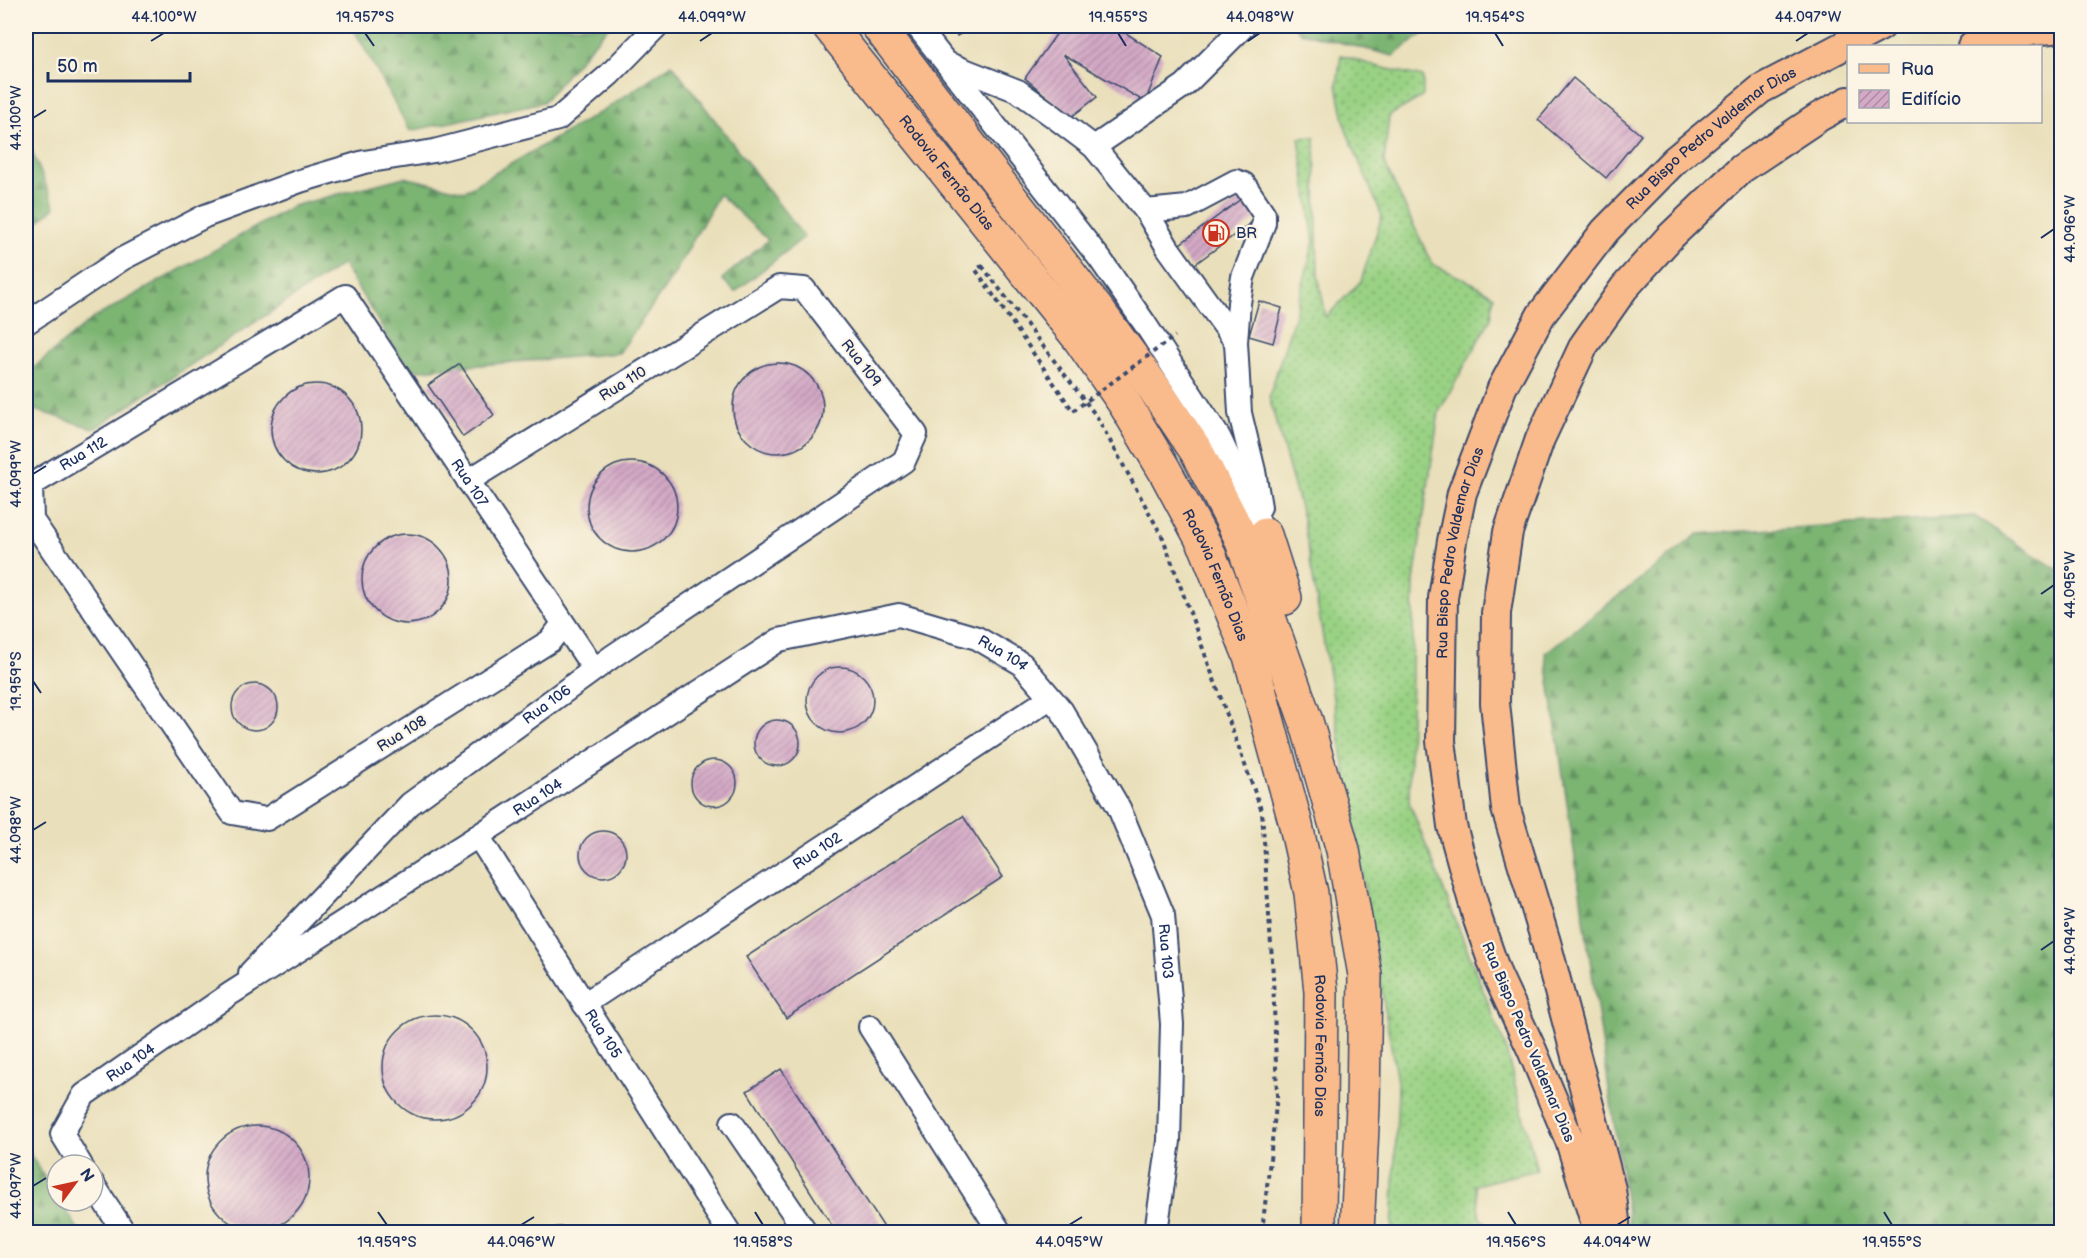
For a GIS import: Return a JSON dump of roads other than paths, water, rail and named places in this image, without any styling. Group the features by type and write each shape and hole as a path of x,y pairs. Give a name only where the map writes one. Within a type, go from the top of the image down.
{"highway":[{"name":"Rodovia Fernão Dias","path":"829,26 1079,338 1125,404 1206,547 1250,656 1292,811 1311,893 1321,992 1319,1233"},
{"name":"Rodovia Fernão Dias","path":"878,26 1099,312 1154,388 1197,452 1240,536 1306,721 1343,850 1365,975 1357,1233"},
{"path":"1265,535 1288,607 1306,721"},
{"path":"1360,1173 1371,1233"},
{"path":"1302,1233 1319,1191"}],"main road":[{"name":"Rua Bispo Pedro Valdemar Dias","path":"1597,1233 1598,1228 1570,1141 1532,1050 1497,975 1478,920 1452,826 1441,741 1443,598 1461,493 1502,388 1541,315 1605,231 1675,160 1761,89 1881,26"},
{"path":"1976,45 2031,31 2061,28"},
{"name":"Rua Bispo Pedro Valdemar Dias","path":"1615,1233 1611,1189 1546,942 1506,809 1495,703 1496,613 1508,532 1540,439 1584,345 1624,288 1670,237 1741,169 1819,117 1847,102"}],"street":[{"path":"26,322 122,259 205,216 300,181 364,162 434,151 558,119 609,75 657,26"},
{"path":"1094,147 1185,85 1244,26"},
{"path":"924,28 947,63 1100,259 1145,324 1219,437 1265,535"},
{"path":"947,63 1018,91 1094,147 1146,211 1168,248 1236,342"},
{"path":"1146,211 1187,207 1236,181 1244,184 1264,214 1264,223 1243,277 1236,342 1240,413 1254,471 1265,535"},
{"name":"Rua 109","path":"779,286 804,289 916,434 904,461"},
{"name":"Rua 110","path":"468,481 779,286"},
{"name":"Rua 107","path":"345,296 594,669"},
{"name":"Rua 112","path":"232,813 32,520 30,485 345,296"},
{"name":"Rua 106","path":"231,994 410,804 594,669 904,461"},
{"name":"Rua 104","path":"74,1153 62,1134 84,1095 231,994 779,640 899,615 977,638 1022,664 1050,698"},
{"name":"Rua 108","path":"232,813 267,819 550,641 563,624"},
{"name":"Rua 102","path":"584,1004 1050,698"},
{"name":"Rua 103","path":"1050,698 1062,711 1119,808 1163,915 1172,1024 1169,1141 1156,1233"},
{"name":"Rua 105","path":"478,836 729,1233"},
{"path":"870,1028 1000,1233"},
{"path":"732,1123 806,1233"},
{"path":"105,1203 124,1233"}],"place":[{"name":"BR","path":"1216,233"}]}
